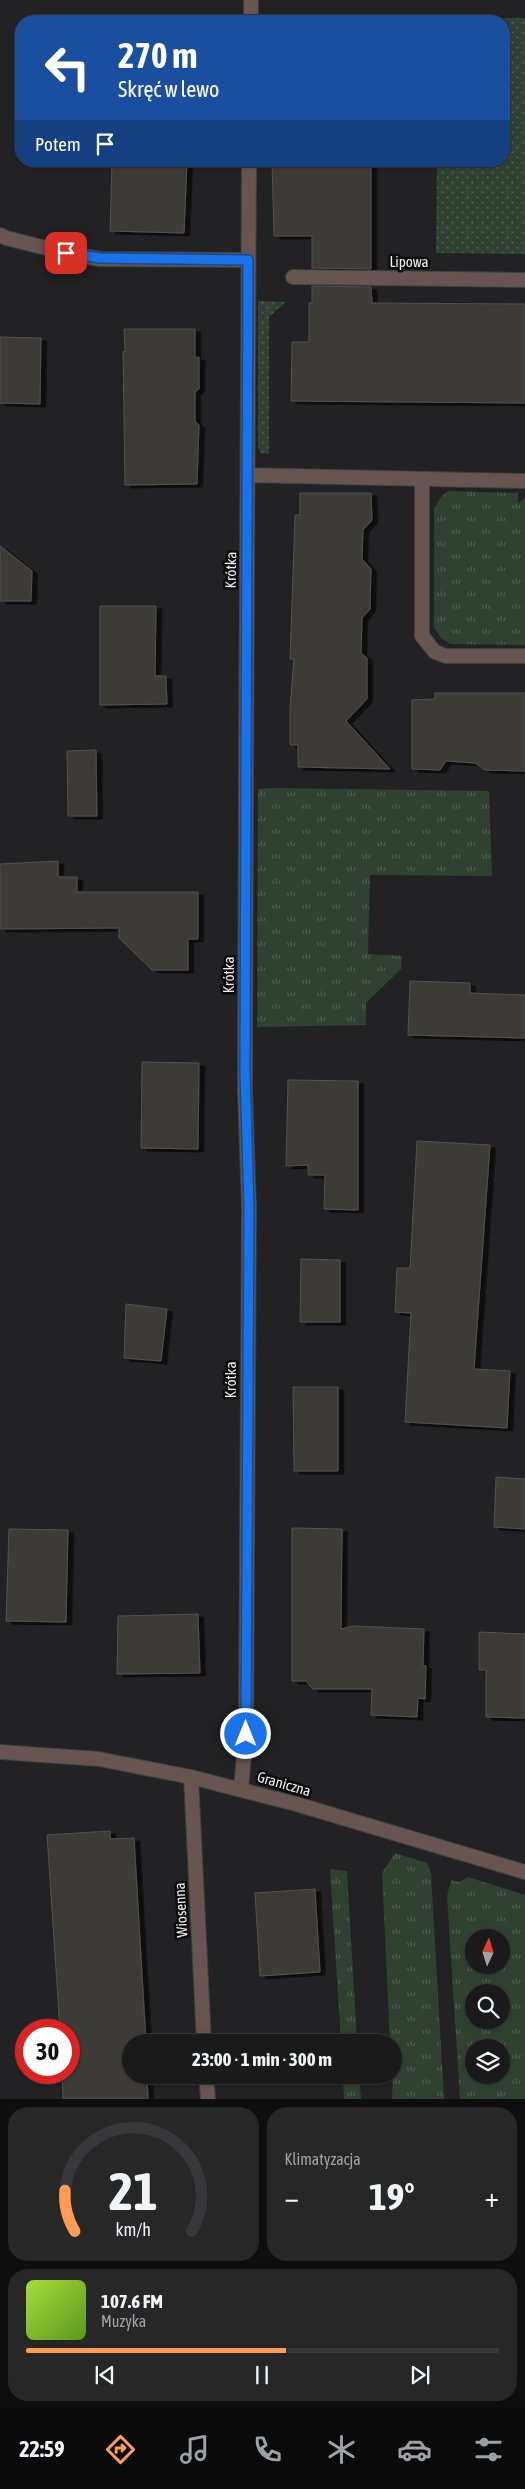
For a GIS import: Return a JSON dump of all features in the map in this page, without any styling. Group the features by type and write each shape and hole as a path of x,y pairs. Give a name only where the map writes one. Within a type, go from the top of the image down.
{"street":[{"path":"251,0 251,15"},
{"name":"Krótka","path":"241,1789 246,1715 249,1207 245,1061 249,167"},
{"path":"0,235 66,253 100,258 248,260"},
{"name":"Lipowa","path":"293,277 525,280"},
{"path":"248,475 525,480"},
{"path":"422,479 422,636 435,652 446,656 525,656"},
{"name":"Graniczna","path":"0,1752 99,1759 191,1777 241,1789 525,1872"},
{"name":"Wiosenna","path":"191,1777 204,2034"},
{"path":"207,2084 208,2099"}],"green space":[{"path":"510,18 525,18 525,254 436,253 437,167 510,167"},
{"path":"258,301 286,302 269,317 269,454 261,453 258,448"},
{"path":"448,491 518,493 518,503 525,498 525,645 450,644 441,638 434,628 434,509 441,497"},
{"path":"258,789 489,791 492,876 370,875 368,954 402,956 401,969 366,1003 366,1025 257,1027"},
{"path":"395,1853 427,1863 431,1873 444,2099 392,2099 393,2084 402,2084 402,2034 390,2034 382,1873"},
{"path":"330,1869 347,1871 357,2034 340,2034"},
{"path":"468,1877 525,1895 525,2099 460,2099 447,1896 451,1880 459,1882"},
{"path":"343,2084 360,2084 361,2099 344,2099"}],"building":[{"path":"112,167 187,167 184,233 110,231"},
{"path":"272,167 371,167 371,269 312,268 312,236 274,236"},
{"path":"312,286 371,287 372,303 525,304 525,403 291,401 292,342 309,342 309,303 312,303"},
{"path":"124,329 195,329 195,358 199,357 199,389 195,392 195,421 199,425 197,484 125,485"},
{"path":"0,337 41,338 40,404 0,403"},
{"path":"300,493 371,493 372,520 363,530 362,559 371,569 370,609 362,618 361,653 367,658 367,699 346,721 390,769 298,767 298,745 290,745 290,708 294,659 290,659 295,515 300,515"},
{"path":"0,546 32,571 31,601 0,601"},
{"path":"100,606 156,606 155,676 166,676 167,704 100,705"},
{"path":"435,693 525,693 525,771 485,770 475,763 446,761 440,770 412,769 412,700 435,699"},
{"path":"96,750 97,816 68,816 67,751"},
{"path":"58,861 58,877 77,877 77,892 198,892 198,939 188,939 188,970 152,970 119,938 119,928 0,929 0,864"},
{"path":"410,981 470,983 470,993 525,995 525,1038 408,1035"},
{"path":"142,1062 199,1063 198,1149 141,1148"},
{"path":"288,1080 358,1081 358,1210 324,1209 325,1175 308,1175 308,1165 286,1166"},
{"path":"417,1141 490,1145 474,1369 510,1371 507,1428 405,1422 411,1313 395,1312 397,1268 410,1268"},
{"path":"301,1259 340,1260 340,1322 300,1322"},
{"path":"126,1304 167,1309 161,1361 124,1358"},
{"path":"293,1387 338,1387 338,1471 294,1471"},
{"path":"496,1477 525,1479 525,1529 494,1527"},
{"path":"292,1528 342,1529 341,1629 353,1626 424,1629 423,1665 426,1666 425,1699 418,1698 417,1717 371,1715 372,1689 313,1689 306,1681 292,1681"},
{"path":"9,1529 68,1530 66,1622 6,1621"},
{"path":"198,1614 200,1673 117,1674 118,1616"},
{"path":"479,1632 525,1634 525,1718 486,1717 486,1670 479,1670"},
{"path":"110,1831 110,1839 134,1838 146,2034 122,2034 122,2084 147,2084 148,2099 63,2099 62,2084 80,2084 80,2019 59,2019 47,1835"},
{"path":"315,1889 320,1972 260,1976 255,1893"}],"route":[{"path":"66,253 100,258 248,260 245,1090 249,1207 246,1734"}]}
